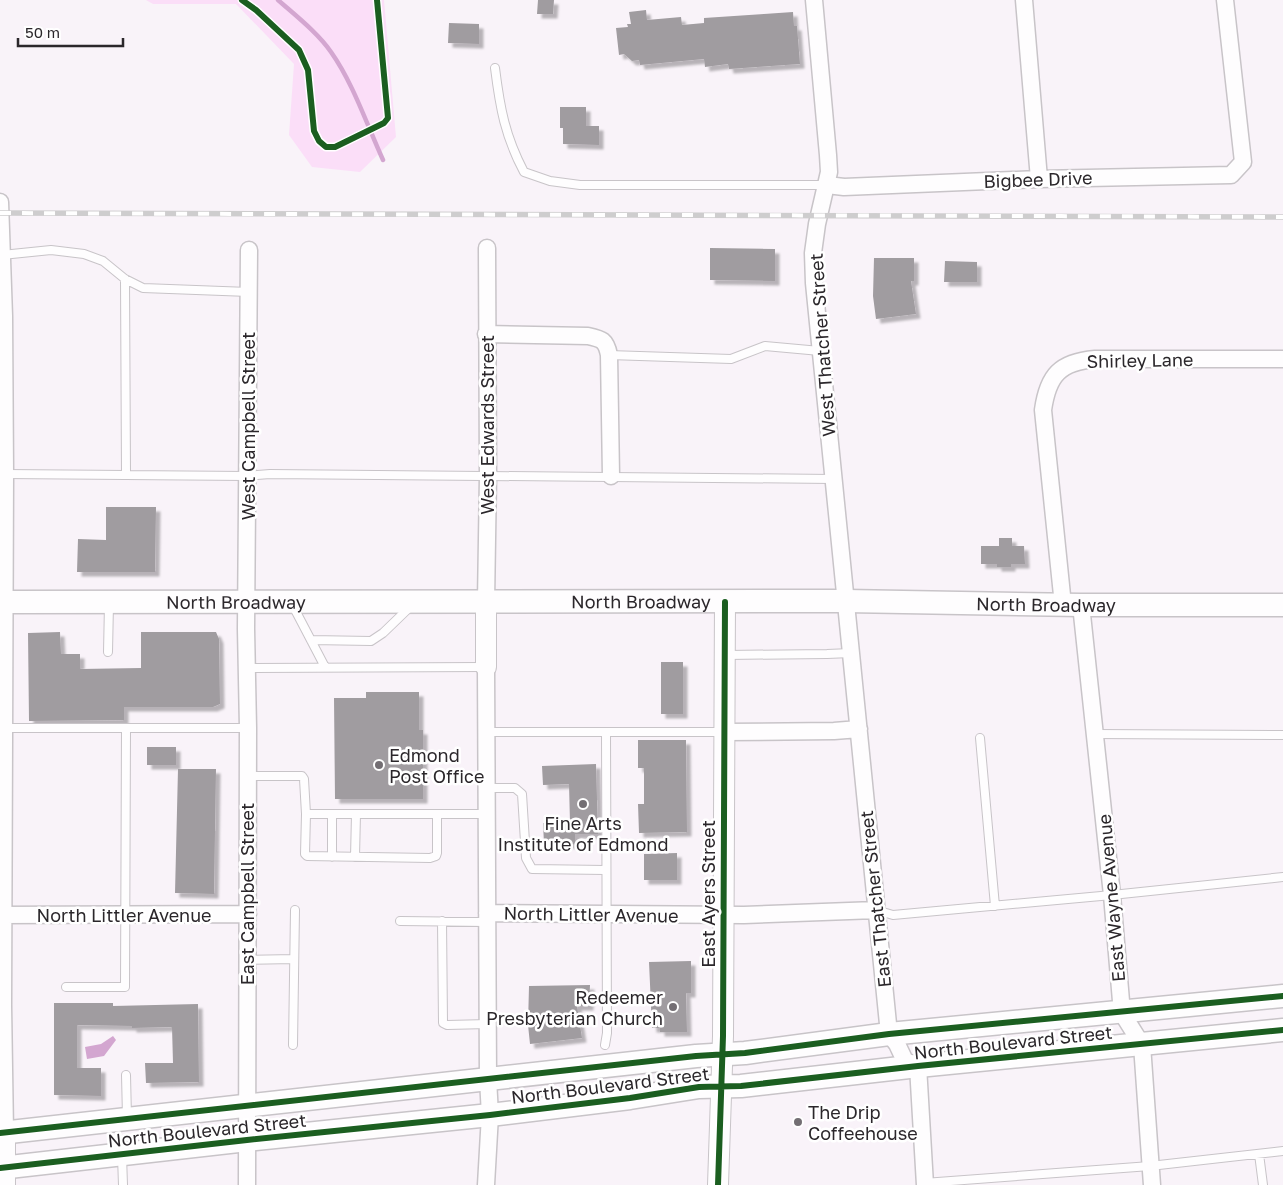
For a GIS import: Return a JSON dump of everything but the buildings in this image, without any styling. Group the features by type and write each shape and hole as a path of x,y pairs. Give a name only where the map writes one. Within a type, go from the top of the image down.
{"main road":[{"name":"North Broadway","path":"2,602 846,602 1283,605"},
{"name":"North Boulevard Street","path":"2,1132 696,1056 745,1053 889,1034 1283,996"},
{"name":"North Boulevard Street","path":"3,1174 122,1154 490,1115 630,1098 699,1087 1283,1030"}],"street":[{"name":"West Thatcher Street","path":"814,0 829,172 817,224 813,253 820,351 846,602"},
{"path":"1024,0 1039,179"},
{"name":"Bigbee Drive","path":"827,185 844,187 1039,179 1231,175 1243,162 1225,0"},
{"path":"0,202 3,474 3,1174"},
{"name":"West Edwards Street","path":"486,602 488,476 487,248"},
{"name":"West Campbell Street","path":"247,602 246,476 249,250"},
{"path":"486,334 588,336 600,339 607,345 610,355 611,476"},
{"name":"Shirley Lane","path":"1072,605 1043,410 1045,394 1051,380 1061,369 1071,363 1095,359 1283,359"},
{"name":"East Campbell Street","path":"247,602 247,1185"},
{"path":"486,602 488,1079 490,1115 486,1185"},
{"name":"East Ayers Street","path":"718,1185 722,1086 725,602"},
{"name":"East Thatcher Street","path":"846,602 889,1034 897,1044 905,1061 918,1066"},
{"name":"East Wayne Avenue","path":"1072,605 1095,734 1122,1013 1142,1044 1152,1185"},
{"path":"723,732 859,729"},
{"name":"North Littler Avenue","path":"487,918 605,914 724,916 876,910"},
{"name":"North Littler Avenue","path":"2,915 126,916 248,914"},
{"path":"918,1066 924,1184"}],"lane":[{"path":"495,68 499,103 506,132 512,150 524,172 550,181 580,185 827,185"},
{"path":"2,255 51,250 84,254 103,261 125,279 143,288 249,292"},
{"path":"125,279 126,475"},
{"path":"610,355 731,359 765,346 820,351"},
{"path":"3,474 611,476 833,479"},
{"path":"108,652 109,602"},
{"path":"291,602 325,667"},
{"path":"311,640 371,641 383,633 415,602"},
{"path":"725,655 851,653"},
{"path":"246,668 486,667"},
{"path":"3,725 248,728"},
{"path":"66,987 125,987 126,728"},
{"path":"486,732 723,732"},
{"path":"605,1046 607,1033 607,942 605,914 606,732"},
{"path":"1095,734 1283,735"},
{"path":"980,738 995,906"},
{"path":"247,776 302,776 304,779 306,814 305,854 309,857 433,857 437,853 437,814"},
{"path":"486,788 515,788 522,794 526,858 532,869 605,870"},
{"path":"306,814 486,814"},
{"path":"332,814 332,857"},
{"path":"355,857 356,814"},
{"path":"876,910 893,915 1283,877"},
{"path":"293,1045 295,910"},
{"path":"400,921 487,918"},
{"path":"442,921 443,1023 447,1025 488,1024"},
{"path":"247,960 294,959"},
{"path":"126,1075 127,1119"},
{"path":"924,1184 1150,1166 1283,1152"},
{"path":"122,1154 123,1185"},
{"path":"1259,1154 1263,1185"}],"shaded area":[{"path":"146,0 384,0 396,137 360,172 312,167 289,135 294,64 236,4 153,4"},
{"path":"113,1036 116,1040 104,1056 87,1059 85,1047 101,1044"}],"waterway":[{"path":"278,0 313,31 326,45 339,64 383,160"}],"railway":[{"path":"0,213 1283,217"}],"cycle path":[{"path":"242,0 256,10 299,50 308,70 314,131 319,141 326,147 335,147 384,123 388,118 377,0"},
{"path":"718,1185 723,1036 725,602"},
{"path":"0,1133 696,1056 745,1053 889,1034 1283,996"},
{"path":"0,1168 490,1115 630,1098 699,1087 741,1086 918,1066 1283,1030"}],"place":[{"name":"Edmond Post Office","path":"379,765"},
{"name":"Fine Arts Institute of Edmond","path":"583,804"},
{"name":"Redeemer Presbyterian Church","path":"673,1007"},
{"name":"The Drip Coffeehouse","path":"798,1122"}]}
